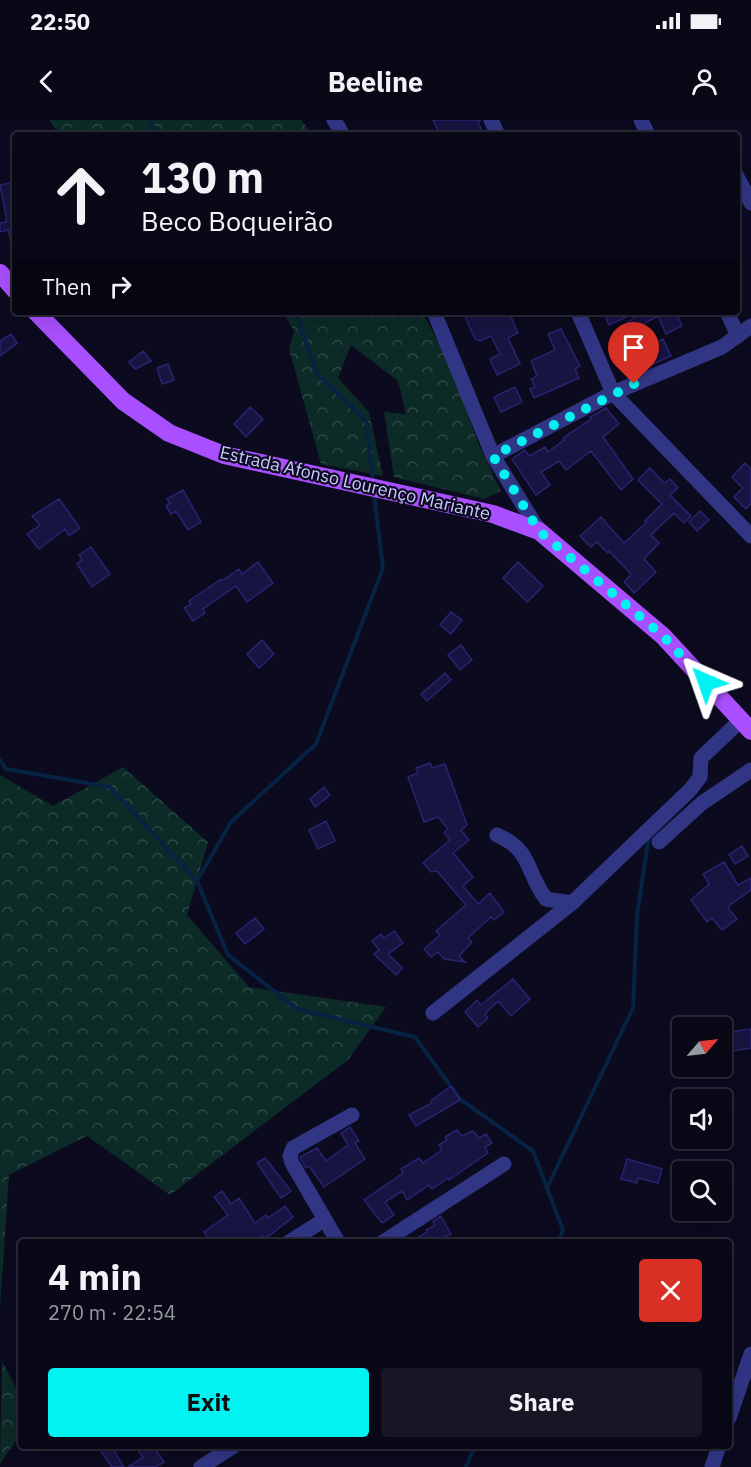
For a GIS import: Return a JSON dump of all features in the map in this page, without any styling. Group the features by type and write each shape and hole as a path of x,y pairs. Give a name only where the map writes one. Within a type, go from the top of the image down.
{"main road":[{"path":"0,273 12,287"},
{"name":"Estrada Afonso Lourenço Mariante","path":"39,315 123,401 169,433 224,455 383,488 493,514 539,531 663,636 746,726"}],"street":[{"path":"740,182 751,203"},
{"path":"435,315 493,456 539,531"},
{"path":"579,315 613,393 751,536"},
{"path":"493,456 613,393 722,347 747,330 730,315"},
{"path":"433,1012 572,903 690,790 700,777 701,758 746,726"},
{"path":"659,842 702,804 751,770"},
{"path":"497,835 514,842 522,850 537,887 546,899 572,903"},
{"path":"336,1239 290,1156 293,1148 352,1115"},
{"path":"388,1239 504,1164"},
{"path":"294,1239 324,1220"},
{"path":"732,1409 751,1354"},
{"path":"201,1467 229,1449"},
{"path":"712,1467 718,1449"}],"green space":[{"path":"49,120 301,120 311,132 57,132"},
{"path":"285,315 424,315 449,362 478,443 501,491 484,499 394,477 384,412 406,414 398,381 351,345 338,378 369,412 383,476 321,464 289,349 294,331"},
{"path":"123,767 208,842 187,915 249,987 386,1007 348,1060 170,1195 87,1136 9,1175 0,1310 0,775 53,806"},
{"path":"2,1361 18,1392 18,1438 0,1464"}],"building":[{"path":"433,120 481,120 478,122 483,132 459,132 458,130 439,132"},
{"path":"12,183 12,246 8,230 0,232 0,223 6,222 6,216 0,185"},
{"path":"464,315 510,315 518,333 508,338 520,364 497,375 490,359 500,354 491,336 480,341 475,339"},
{"path":"604,315 631,315 609,325"},
{"path":"638,315 677,315 682,326 666,334 658,316 627,333 622,326"},
{"path":"561,329 580,366 575,369 579,378 534,398 530,389 535,387 531,379 537,376 531,361 555,350 548,334"},
{"path":"11,334 17,343 0,356 0,341"},
{"path":"663,339 671,356 628,376 620,359"},
{"path":"143,351 151,361 135,369 129,362"},
{"path":"168,364 174,380 162,384 157,368"},
{"path":"515,387 522,402 501,412 494,397"},
{"path":"250,407 263,419 246,437 234,424"},
{"path":"606,408 619,424 603,437 633,479 621,490 591,451 566,470 559,461 541,472 550,485 536,495 512,459 525,450 529,456 545,447 548,452 564,440 563,438 591,419 590,417"},
{"path":"745,463 751,469 751,503 746,509 734,497 743,488 732,477"},
{"path":"650,468 664,483 670,479 678,488 670,495 691,516 684,523 674,513 651,535 659,543 644,559 656,572 634,593 624,582 631,574 597,542 591,547 580,536 601,517 624,543 647,522 645,521 662,504 638,480"},
{"path":"183,490 201,522 188,530 176,511 171,514 166,506 170,503 167,499"},
{"path":"59,499 80,528 69,536 65,529 39,549 27,534 40,525 32,516"},
{"path":"700,511 709,520 697,531 689,522"},
{"path":"91,547 110,574 92,587 77,564 82,560 79,555"},
{"path":"258,562 273,583 247,602 236,586 203,609 205,613 193,621 184,608 191,604 189,601 221,579 222,581 239,569 242,574"},
{"path":"518,562 543,586 527,602 503,578"},
{"path":"451,612 462,620 451,634 440,625"},
{"path":"262,640 274,654 259,668 247,654"},
{"path":"461,645 472,660 460,670 448,655"},
{"path":"445,673 451,680 427,701 421,694"},
{"path":"430,763 432,768 445,764 467,825 461,830 469,840 453,853 473,877 463,886 478,904 490,893 504,912 494,920 491,917 468,938 472,942 459,956 465,962 444,959 438,952 431,957 424,949 440,935 436,931 466,905 437,871 431,872 423,863 450,840 444,833 448,829 438,817 424,822 408,777 418,773 416,768"},
{"path":"324,787 330,795 315,807 310,799"},
{"path":"326,821 335,841 318,849 309,830"},
{"path":"742,846 748,856 735,864 729,855"},
{"path":"724,862 738,885 751,878 751,890 730,905 728,908 737,919 722,930 712,918 707,922 691,900 709,884 703,874"},
{"path":"255,918 264,929 245,944 236,933"},
{"path":"394,931 403,943 388,954 402,968 396,975 374,954 379,950 372,941 381,934 384,938"},
{"path":"513,979 530,999 511,1016 498,1001 485,1014 488,1018 478,1027 465,1012 477,1000 481,1005"},
{"path":"751,1029 751,1048 733,1051 732,1032"},
{"path":"451,1086 460,1100 416,1126 409,1115 432,1103 431,1101"},
{"path":"350,1127 359,1141 355,1143 365,1159 324,1187 309,1166 306,1168 300,1157 317,1148 326,1161 348,1145 341,1133"},
{"path":"457,1130 462,1136 473,1131 479,1138 486,1134 492,1143 485,1147 488,1153 432,1189 429,1185 407,1200 402,1191 385,1202 394,1215 382,1223 364,1200 403,1173 401,1169 419,1158 423,1163 442,1150 439,1145 447,1140 445,1137"},
{"path":"265,1158 291,1191 281,1198 257,1163"},
{"path":"627,1159 662,1169 658,1183 638,1178 637,1183 621,1179"},
{"path":"222,1191 231,1204 239,1198 255,1223 266,1215 268,1218 285,1206 293,1217 265,1239 263,1236 259,1239 209,1239 204,1232 228,1215 214,1197"},
{"path":"441,1216 451,1234 438,1239 416,1239 435,1225 433,1221"},
{"path":"113,1449 124,1467 112,1467 101,1451"},
{"path":"137,1449 155,1449 164,1462 156,1467 128,1467 143,1457"}],"waterway":[{"path":"150,120 155,132"},
{"path":"297,315 316,373 366,421 373,481"},
{"path":"197,881 231,822 316,744 383,568 374,495"},
{"path":"0,760 6,769 110,787 197,881 228,955 297,1009 415,1037 460,1099 533,1151 563,1230 559,1239"},
{"path":"547,1188 633,1008 637,915 649,836"},
{"path":"466,1467 474,1449"}],"route":[{"path":"634,384 493,456 539,531 663,636 706,682"}]}
